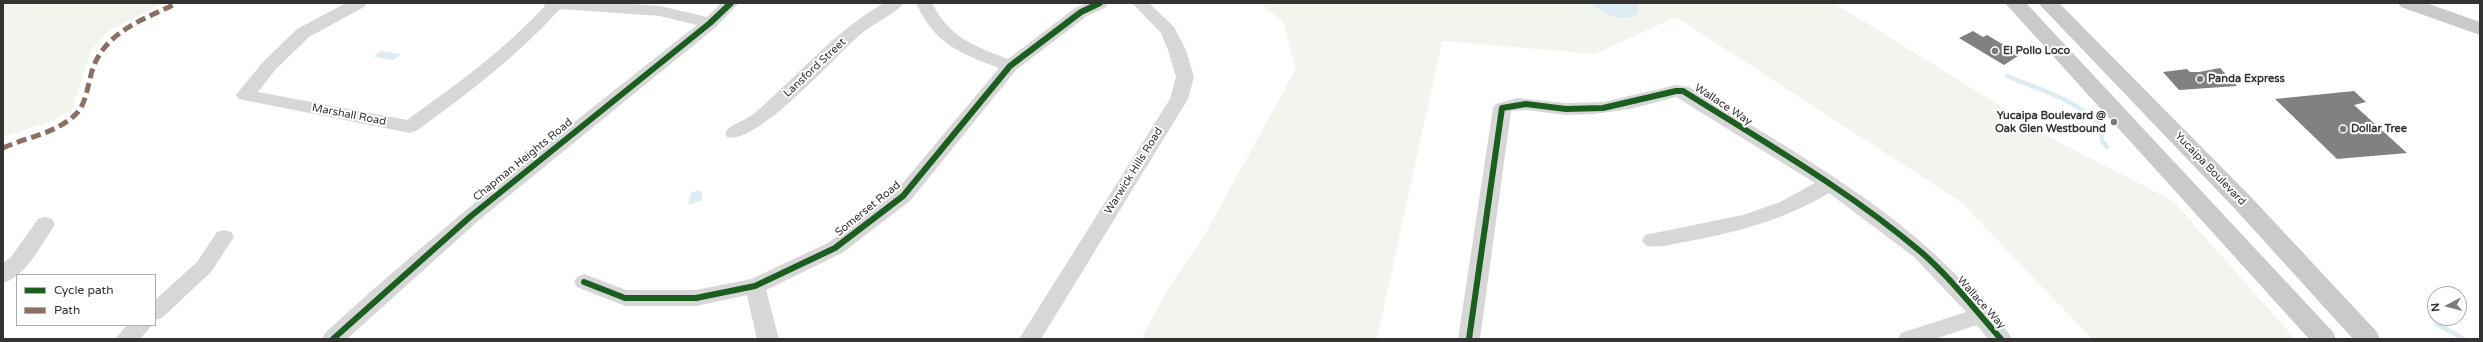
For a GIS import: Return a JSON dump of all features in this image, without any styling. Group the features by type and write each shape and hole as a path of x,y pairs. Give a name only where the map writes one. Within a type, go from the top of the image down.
{"main road":[{"path":"2015,3 2324,339"},
{"name":"Yucaipa Boulevard","path":"2048,3 2243,203 2368,339"},
{"path":"2408,3 2480,29"}],"street":[{"name":"Marshall Road","path":"358,3 303,33 269,66 245,95 410,127 500,61 532,31 556,4"},
{"path":"551,3 660,11 710,23"},
{"name":"Chapman Heights Road","path":"333,339 397,278 483,205 710,23 732,3"},
{"name":"Lansford Street","path":"734,133 760,119 856,30 873,16 896,3"},
{"path":"924,3 934,22 972,52 1010,66"},
{"name":"Somerset Road","path":"584,282 625,298 696,298 755,286 835,248 903,196 1010,66 1081,12 1100,3"},
{"name":"Warwick Hills Road","path":"1030,339 1179,99 1185,77 1177,50 1168,31 1140,3"},
{"name":"Wallace Way","path":"1469,339 1502,108 1511,104 1566,109 1617,106 1641,101 1666,90 1683,91 1828,184 1886,224 1922,253 2001,339"},
{"path":"1652,240 1720,230 1772,215 1828,184"},
{"path":"3,275 18,262 45,224"},
{"path":"156,311 204,267 224,237"},
{"path":"755,286 768,339"},
{"path":"1909,339 1980,316"},
{"path":"126,339 140,326"}],"shaded area":[{"path":"3,3 164,3 109,31 91,50 72,110 49,122 3,137"},
{"path":"1260,3 1834,3 2057,141 2173,201 2295,339 2092,339 1961,202 1676,17 1595,54 1442,41 1377,339 1141,339 1169,287 1204,236 1296,69 1283,22"},
{"path":"1589,3 1638,3 1638,10 1636,15 1623,18 1611,16"},
{"path":"380,51 401,54 394,60 374,57"},
{"path":"698,190 702,192 702,200 688,205 691,193"}],"building":[{"name":"El Pollo Loco","path":"1973,31 1983,37 1987,35 2004,45 2001,46 2018,56 2004,65 1959,38"},
{"name":"Panda Express","path":"2220,68 2237,86 2179,90 2163,72 2187,69 2190,72 2199,72"},
{"name":"Dollar Tree","path":"2354,91 2366,102 2354,105 2407,153 2337,159 2275,99"}],"waterway":[{"path":"2007,76 2057,96 2081,109 2101,126 2102,141 2107,147"},
{"path":"2441,326 2464,339"}],"marked path":[{"path":"3,148 51,130 69,120 80,109 94,65 101,52 109,42 129,26 177,3"}],"cycle path":[{"path":"333,339 424,256 518,176 710,23 731,3"},
{"path":"584,282 625,298 696,298 755,286 835,248 903,196 1010,66 1081,12 1100,3"},
{"path":"1469,339 1502,108 1517,104 1566,109 1603,108 1630,103 1665,92 1676,91 1683,91 1805,167 1893,229 1942,272 2001,339"}],"place":[{"name":"El Pollo Loco","path":"1995,51"},
{"name":"Panda Express","path":"2200,79"},
{"name":"Yucaipa Boulevard @ Oak Glen Westbound","path":"2114,122"},
{"name":"Dollar Tree","path":"2343,129"}]}
